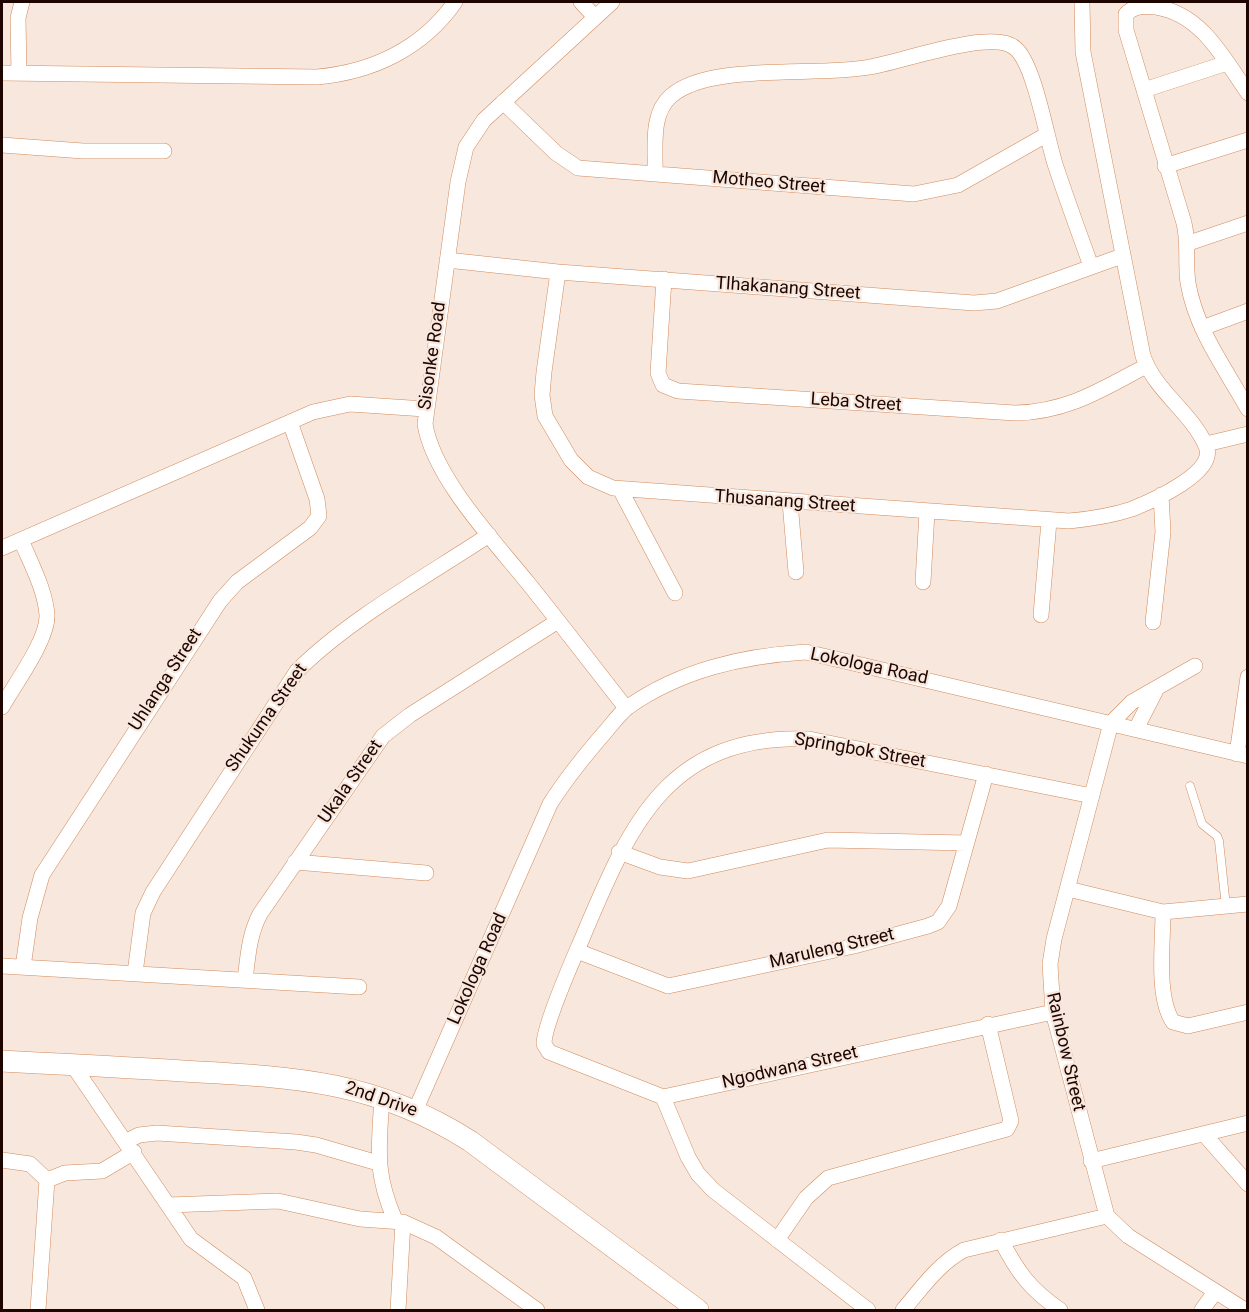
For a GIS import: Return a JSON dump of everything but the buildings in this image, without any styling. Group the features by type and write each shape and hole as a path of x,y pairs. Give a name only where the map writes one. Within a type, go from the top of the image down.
{"street":[{"path":"19,73 18,18 22,2"},
{"path":"2,73 317,77 344,75 386,61 406,49 439,21 455,2"},
{"path":"581,2 595,17"},
{"name":"Sisonke Road","path":"612,2 478,126 466,147 458,182 425,409 427,438 439,466 489,535 626,708"},
{"path":"1082,2 1083,52 1122,256 1146,366 1206,444 1248,434"},
{"path":"1246,402 1221,366 1202,328 1188,281 1189,243 1124,24 1126,14 1134,8 1161,8 1189,20 1205,33 1248,93"},
{"path":"655,173 658,112 671,96 695,82 752,74 814,73 869,68 984,41 1009,43 1021,55 1035,90 1046,135 1091,266"},
{"path":"1144,90 1227,63"},
{"name":"Motheo Street","path":"503,102 556,153 578,168 914,194 958,185 1046,135"},
{"path":"1165,166 1248,140"},
{"path":"2,145 84,151 164,151"},
{"path":"1189,243 1248,223"},
{"name":"Tlhakanang Street","path":"447,260 558,272 974,303 997,301 1122,256"},
{"name":"Thusanang Street","path":"558,272 544,372 542,395 545,416 571,460 588,477 621,490 1049,520 1100,517 1131,509 1195,475 1208,460 1206,444"},
{"name":"Leba Street","path":"663,279 657,373 663,385 678,391 1015,413 1040,412 1063,408 1087,398 1146,366"},
{"path":"1202,328 1248,311"},
{"path":"2,548 331,406 350,404 425,409"},
{"name":"Uhlanga Street","path":"22,967 30,918 42,875 201,626 237,582 310,528 318,516 317,499 290,422"},
{"path":"621,490 675,593"},
{"path":"1153,622 1163,532 1161,495"},
{"path":"790,502 796,572"},
{"path":"922,582 927,512"},
{"path":"1041,615 1049,520"},
{"name":"Shukuma Street","path":"135,973 143,913 153,892 297,671 316,651 489,535"},
{"path":"2,707 46,628 47,617 40,587 21,540"},
{"name":"Ukala Street","path":"245,980 253,927 383,736 410,715 558,621"},
{"name":"Lokologa Road","path":"415,1111 550,804 568,776 626,708 684,675 704,668 777,654 806,652 1242,755"},
{"path":"1111,723 1132,702 1195,666"},
{"path":"1242,755 1248,677"},
{"path":"1136,729 1156,690"},
{"name":"Rainbow Street","path":"1111,723 1050,964 1053,1012 1090,1161 1107,1216 1128,1236 1245,1311"},
{"name":"Springbok Street","path":"663,1097 549,1052 544,1044 544,1038 577,951 619,852 640,817 670,784 703,762 747,744 770,739 809,739 1092,796"},
{"name":"Maruleng Street","path":"577,951 668,986 854,946 938,922 945,915 986,774"},
{"path":"619,852 660,867 688,872 828,840 966,843"},
{"path":"296,862 426,873"},
{"path":"1068,889 1163,912 1248,904"},
{"path":"1163,912 1163,991 1168,1015 1173,1022 1188,1026 1248,1012"},
{"path":"2,966 359,987"},
{"name":"Ngodwana Street","path":"663,1097 988,1024 1053,1012"},
{"path":"777,1240 806,1198 828,1178 1007,1129 1011,1121 988,1024"},
{"name":"2nd Drive","path":"2,1061 281,1077 343,1086 382,1097 455,1131 491,1155 698,1311"},
{"path":"72,1064 197,1245 244,1278 257,1311"},
{"path":"382,1097 378,1163 384,1190 399,1221 398,1311"},
{"path":"663,1097 698,1174 713,1190 868,1311"},
{"path":"1090,1161 1248,1123"},
{"path":"47,1180 65,1173 102,1171 139,1135 157,1133 296,1142 378,1163"},
{"path":"1204,1134 1248,1184"},
{"path":"2,1160 30,1164 47,1180"},
{"path":"38,1311 47,1180"},
{"path":"168,1205 278,1201 360,1219 399,1221 436,1237 537,1311"},
{"path":"903,1311 951,1257 964,1250 1107,1216"},
{"path":"1001,1240 1022,1278 1060,1311"},
{"path":"1202,1311 1215,1292"}],"lane":[{"path":"1190,786 1202,824 1220,841 1226,907"}]}
